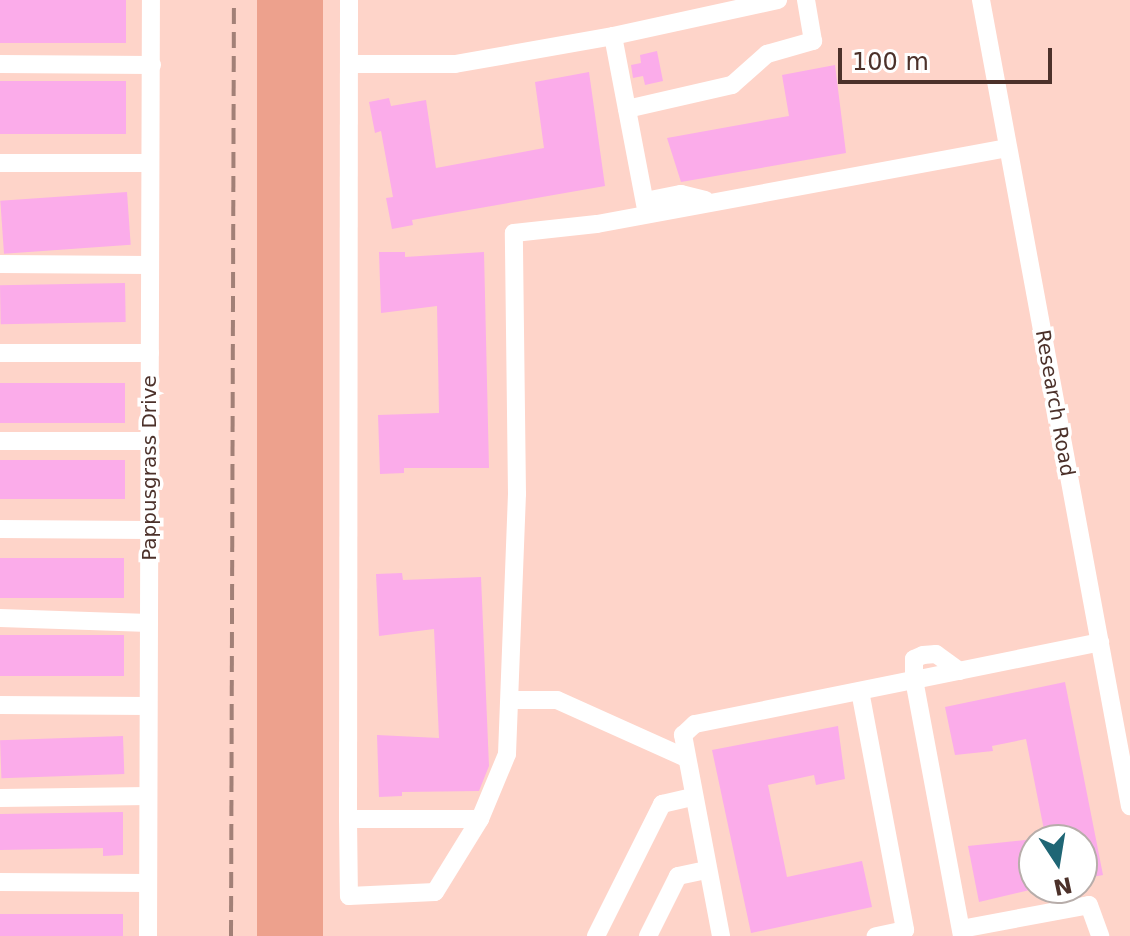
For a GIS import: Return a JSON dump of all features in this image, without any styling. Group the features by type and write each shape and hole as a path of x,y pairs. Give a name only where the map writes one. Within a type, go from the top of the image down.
{"street":[{"name":"Pappusgrass Drive","path":"148,936 151,0"},
{"path":"349,0 349,896 435,892 480,819 507,754 517,494 514,233 646,208 711,202 1008,148"},
{"path":"350,64 455,64 613,36 778,0"},
{"path":"627,109 732,85 767,54 813,41 806,0"},
{"name":"Research Road","path":"981,0 1130,806"},
{"path":"613,36 646,208"},
{"path":"0,64 152,65"},
{"path":"0,163 150,163"},
{"path":"0,264 150,265"},
{"path":"0,353 150,353"},
{"path":"0,441 149,441"},
{"path":"0,529 149,530"},
{"path":"0,618 149,623"},
{"path":"721,936 684,757 683,735 695,724 1100,642"},
{"path":"914,680 961,932 1089,905 1096,912 1100,936"},
{"path":"860,691 906,933 876,936"},
{"path":"511,700 557,700 684,757"},
{"path":"0,705 148,706"},
{"path":"0,798 148,796"},
{"path":"596,936 662,804 692,797"},
{"path":"348,819 480,819"},
{"path":"648,936 678,876 707,870"},
{"path":"0,882 148,883"}],"shaded area":[{"path":"257,0 323,0 323,936 257,936"}],"building":[{"path":"0,0 126,0 126,43 0,43"},
{"path":"657,51 663,81 645,85 643,76 633,78 631,65 641,63 640,55"},
{"path":"835,65 846,153 681,182 667,138 789,116 782,75"},
{"path":"589,72 605,186 412,220 413,225 392,229 386,198 393,197 381,131 375,133 369,102 389,98 391,106 426,100 436,168 544,148 535,82"},
{"path":"0,81 126,81 126,134 0,134"},
{"path":"127,192 131,245 4,254 0,201"},
{"path":"379,252 405,252 405,257 484,252 489,468 404,468 404,473 380,474 378,415 439,413 437,306 381,313"},
{"path":"125,283 126,322 1,324 0,285"},
{"path":"0,383 125,383 125,423 0,423"},
{"path":"0,460 125,460 125,499 0,499"},
{"path":"0,558 124,558 124,598 0,598"},
{"path":"402,573 403,580 481,577 489,766 479,791 402,792 402,796 379,797 377,735 439,738 434,629 379,636 376,574"},
{"path":"0,635 124,635 124,676 0,676"},
{"path":"1065,682 1093,824 1043,824 1026,739 992,746 993,751 955,755 945,707"},
{"path":"838,726 845,779 816,785 814,775 768,785 787,877 862,861 872,907 751,933 712,750"},
{"path":"123,736 124,774 1,778 0,740"},
{"path":"123,812 123,855 103,856 103,848 0,850 0,814"},
{"path":"1018,841 1018,893 979,902 968,846"},
{"path":"1098,850 1103,875 1098,876"},
{"path":"0,914 123,914 123,936 0,936"}],"railway":[{"path":"231,936 234,0"}]}
